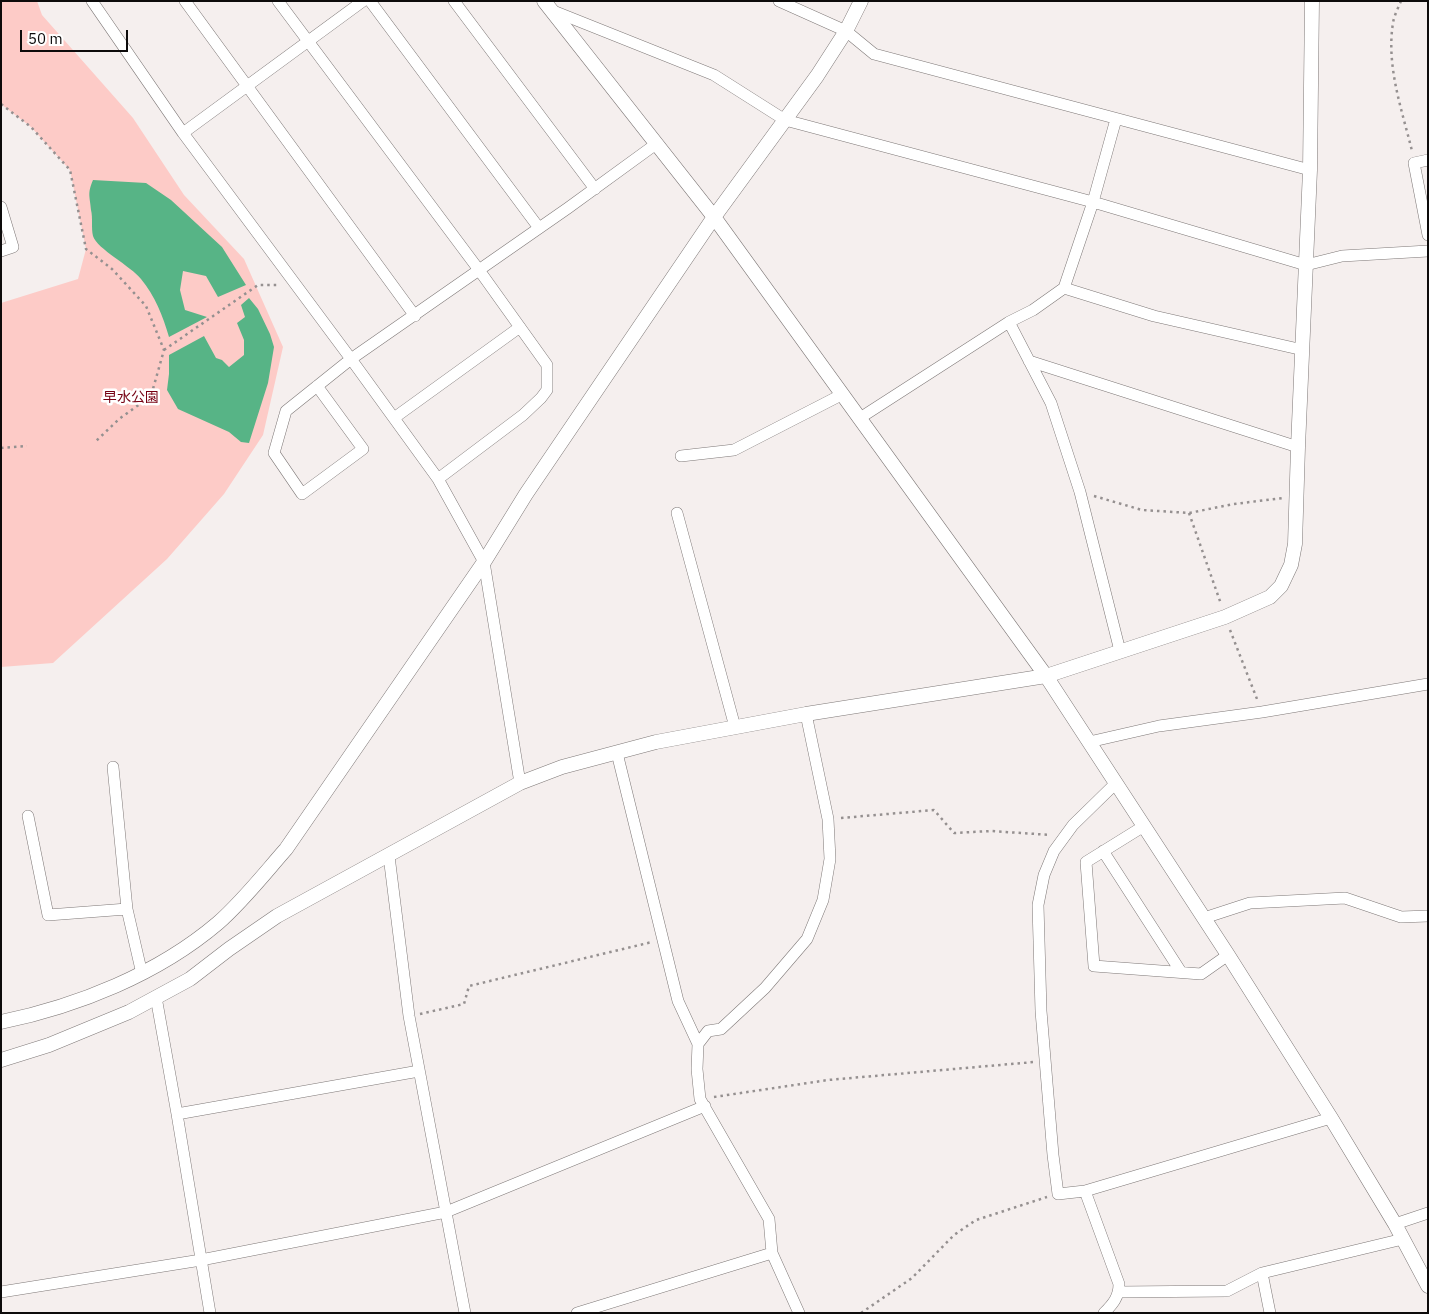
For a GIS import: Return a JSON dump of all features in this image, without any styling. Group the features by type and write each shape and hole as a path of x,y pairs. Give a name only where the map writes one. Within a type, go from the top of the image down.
{"street":[{"path":"92,1 183,133 352,359 438,479 484,562 520,783"},
{"path":"185,1 416,316"},
{"path":"278,1 479,270 547,365 547,390 541,398 523,415 438,479"},
{"path":"183,133 363,1"},
{"path":"370,1 539,228"},
{"path":"454,1 595,189"},
{"path":"779,1 846,32 874,54 1310,170"},
{"path":"1,1022 57,1008 97,994 142,974 182,949 218,923 252,889 286,850 484,562 526,494 714,217 818,76 846,32 861,1"},
{"path":"1,1060 100,1026 156,998 190,979 235,944 277,916 520,783 562,767 656,742 806,714 1046,676 1120,650 1225,617 1270,597 1281,586 1291,565 1295,544 1310,170 1312,1"},
{"path":"547,5 714,75 785,120 1093,202 1306,264 1342,256 1428,251"},
{"path":"547,5 714,217 1046,676 1204,918 1331,1118 1395,1224 1428,1286"},
{"path":"860,418 1008,322 1033,310 1064,288 1093,202 1116,119"},
{"path":"317,386 363,449 302,494 274,453 286,411 317,386 352,359 416,316 656,144"},
{"path":"1428,160 1414,164 1428,236"},
{"path":"1,207 13,247 1,251"},
{"path":"1064,288 1154,316 1303,350"},
{"path":"1008,322 1051,403 1080,492 1120,650"},
{"path":"394,418 520,327"},
{"path":"1029,361 1298,447"},
{"path":"681,456 734,450 842,394"},
{"path":"677,513 735,728"},
{"path":"1090,742 1159,726 1262,712 1428,684"},
{"path":"698,1044 708,1031 721,1029 765,988 807,939 823,900 830,859 828,820 806,714"},
{"path":"618,753 678,1001 698,1044 697,1069 702,1102 769,1219 772,1252 799,1313"},
{"path":"113,767 127,908 142,974"},
{"path":"1116,783 1073,825 1054,852 1044,875 1038,905 1041,1011 1058,1194 1085,1191 1331,1118"},
{"path":"28,816 48,915 127,908"},
{"path":"1144,826 1086,862 1094,966 1201,974 1228,956"},
{"path":"1104,852 1181,972"},
{"path":"388,856 408,1016 465,1313"},
{"path":"1204,918 1250,902 1345,898 1401,917 1428,916"},
{"path":"156,998 210,1313"},
{"path":"177,1114 419,1071"},
{"path":"1,1292 201,1260 446,1212 702,1102"},
{"path":"1085,1191 1119,1284 1119,1292 1113,1304 1104,1313"},
{"path":"1395,1224 1428,1213"},
{"path":"1119,1292 1227,1291 1262,1273 1403,1239"},
{"path":"577,1313 772,1252"},
{"path":"1262,1273 1270,1313"}],"path":[{"path":"1401,1 1393,21 1391,49 1394,74 1414,164"},
{"path":"1,104 31,127 70,170 86,249 112,269 146,306 164,350 152,396 119,419 95,442"},
{"path":"164,350 258,285 296,285"},
{"path":"1,448 27,446"},
{"path":"1080,492 1142,510 1189,513 1234,504 1297,497"},
{"path":"828,820 934,810 954,833 991,830 1065,836"},
{"path":"408,1016 464,1004 469,986 663,939"},
{"path":"702,1102 828,1080 1046,1062"},
{"path":"861,1313 912,1278 954,1235 976,1220 1058,1194"}],"green space":[{"name":"早水公園","path":"1,1 37,1 42,15 133,118 184,195 244,259 283,347 263,435 224,494 167,559 53,663 1,667 1,303 78,279 86,249 70,170 31,127 1,104"}],"shaded area":[{"path":"93,180 146,183 171,200 222,247 246,285 218,297 206,276 183,271 180,290 185,310 207,317 169,337 158,306 141,279 101,246 93,236 89,195"},
{"path":"249,298 258,309 274,347 268,383 249,443 241,442 229,432 178,409 167,390 169,355 204,336 216,358 222,360 229,367 244,355 244,340 237,323 245,317 241,305"}]}
